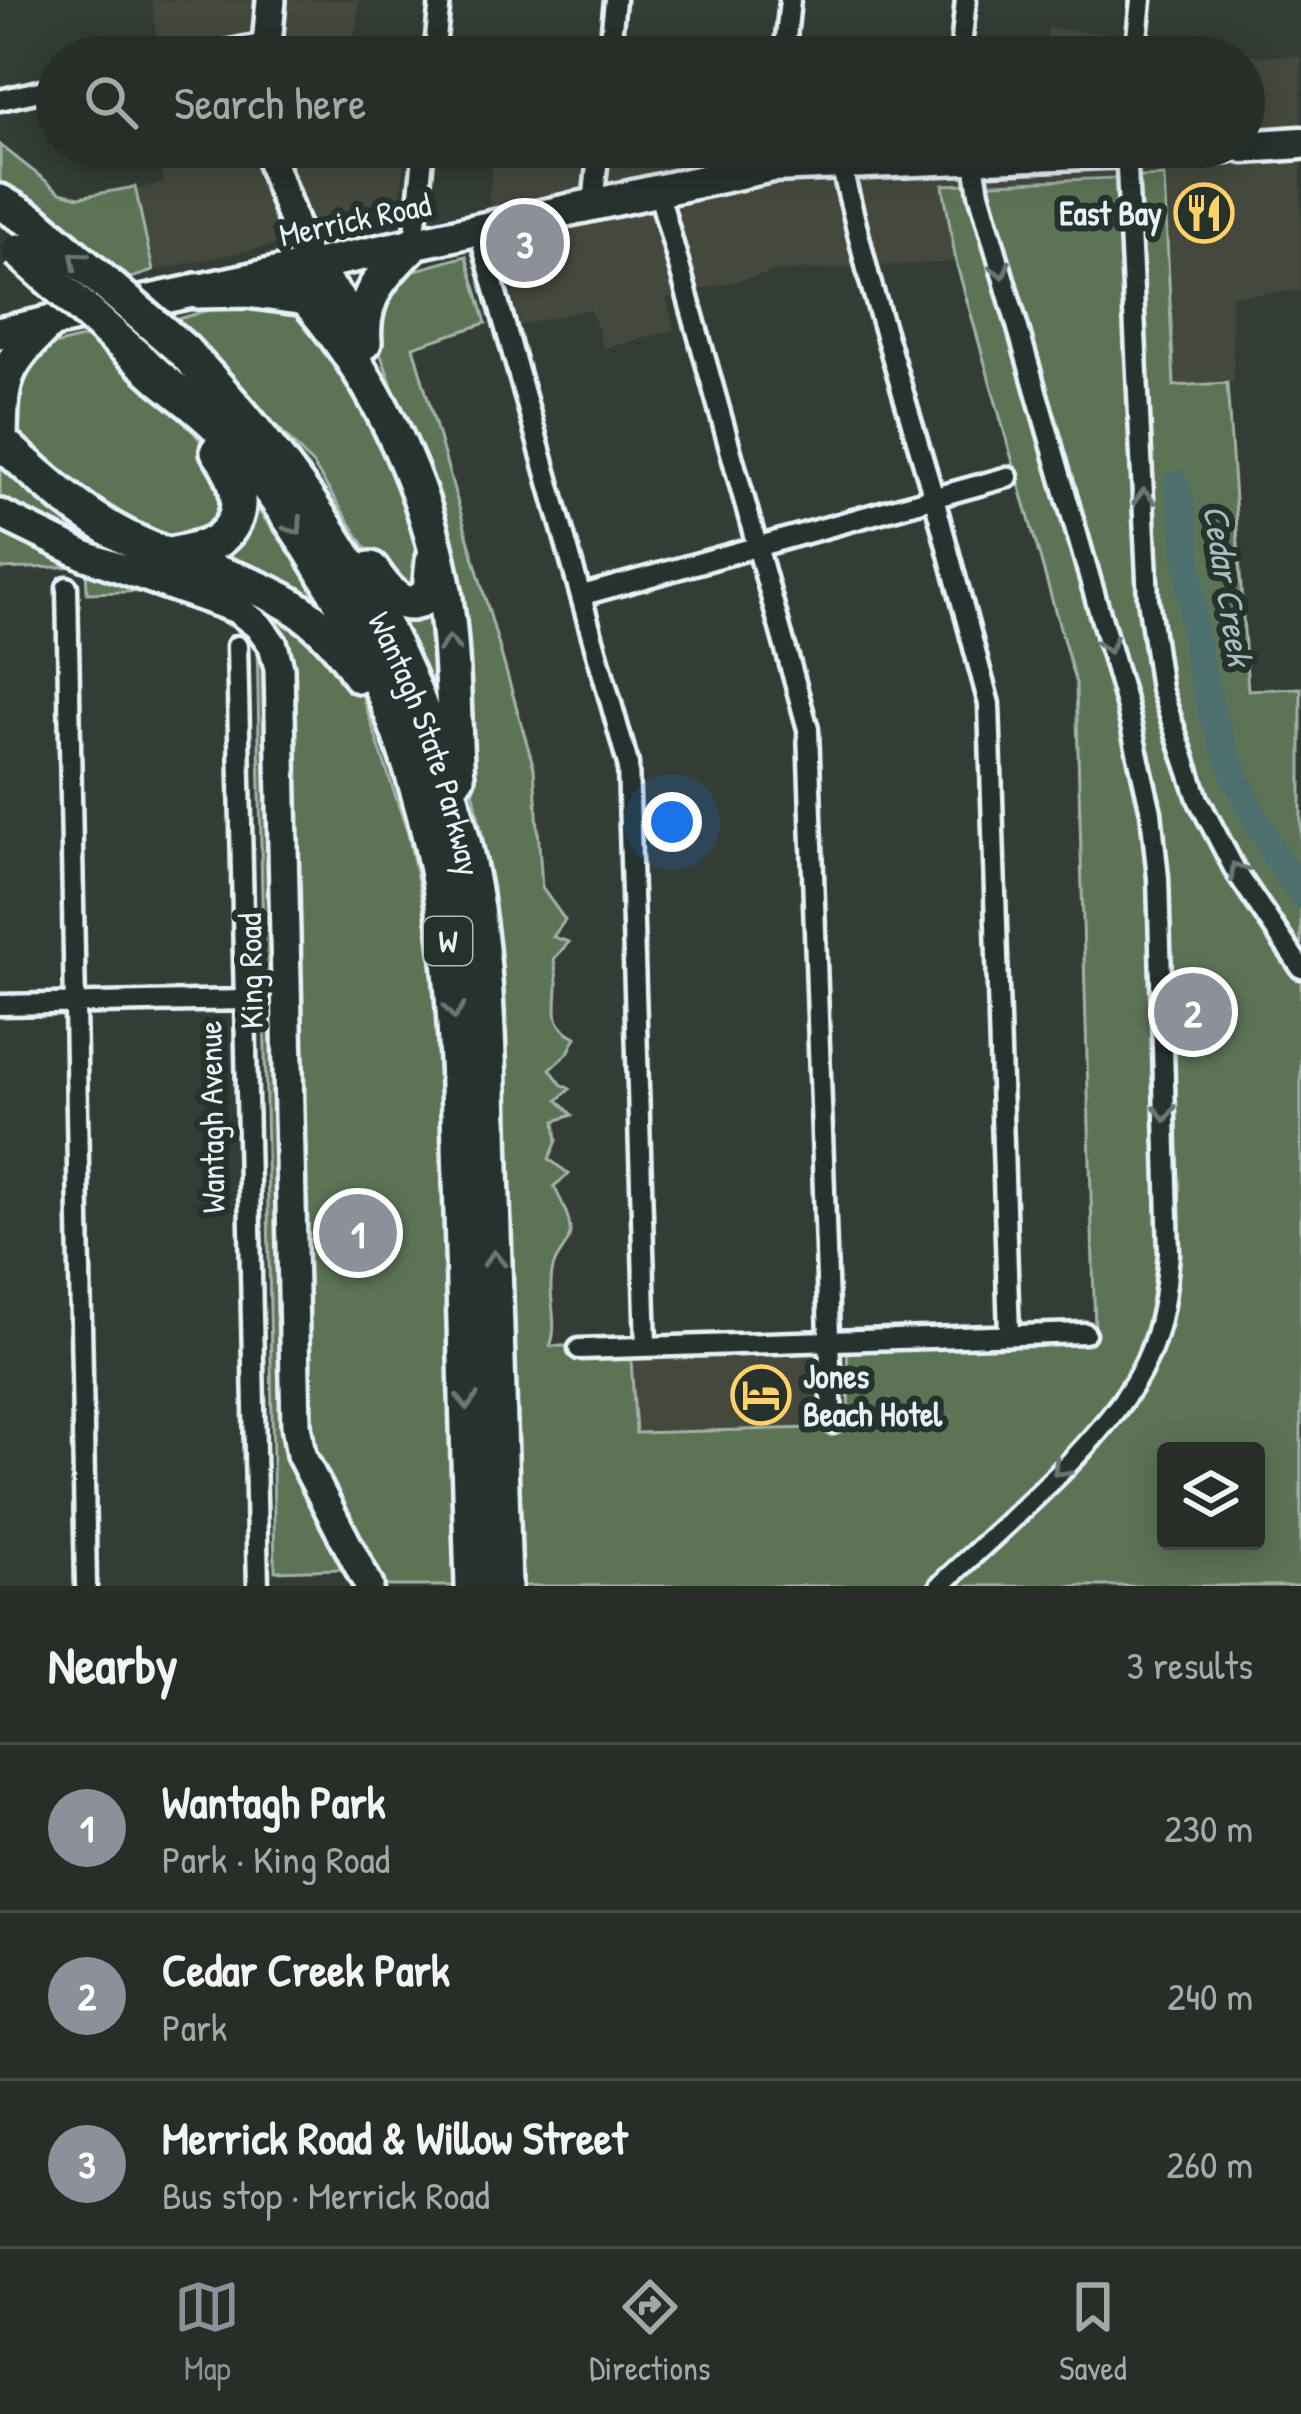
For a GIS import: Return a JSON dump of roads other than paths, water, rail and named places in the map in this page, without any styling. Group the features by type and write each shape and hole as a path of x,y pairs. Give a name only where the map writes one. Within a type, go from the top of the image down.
{"highway":[{"name":"Wantagh State Parkway","path":"0,202 18,238 161,379 220,428 266,485 352,622 449,849 473,1586"},
{"name":"Wantagh State Parkway","path":"18,238 184,350 260,435 337,538 377,609 420,706 487,1016 504,1586"},
{"path":"365,356 362,322 369,295 385,271 414,243"},
{"path":"309,265 345,309 434,547 448,623 449,849"},
{"path":"196,291 247,290 306,298 359,365 381,409"},
{"path":"48,323 7,368 0,438 68,502 120,534 260,587 321,626 345,652 362,681 449,849"},
{"path":"161,379 227,462 238,486 238,508 230,527 215,543 170,555"},
{"path":"260,435 388,594 404,603 424,599 433,579 434,547"}],"main road":[{"path":"1265,146 1301,143"},
{"name":"Merrick Road","path":"0,333 658,190 735,168"}],"street":[{"path":"267,36 271,0"},
{"path":"436,36 440,0"},
{"path":"611,36 615,0"},
{"path":"786,36 790,0"},
{"path":"963,36 966,0"},
{"path":"1137,36 1141,0"},
{"path":"0,100 36,92"},
{"path":"274,168 309,265"},
{"path":"414,243 422,168"},
{"path":"593,204 597,168"},
{"path":"842,168 989,704 1009,1335"},
{"path":"940,1586 1089,1440 1129,1389 1145,1364 1162,1315 1169,1253 1158,878 1151,812 1131,724 979,193 966,168"},
{"path":"1127,168 1148,599 1161,689 1205,814 1235,870 1301,968"},
{"path":"658,190 808,729 832,1423"},
{"path":"478,229 628,764 646,1346"},
{"path":"583,595 1008,477"},
{"name":"King Road","path":"0,514 86,556 237,609 260,626 273,645 279,668 296,1425 301,1455 370,1586"},
{"path":"67,586 86,1586"},
{"name":"Wantagh Avenue","path":"237,646 258,1586"},
{"path":"0,1005 244,1000"},
{"path":"579,1348 1085,1333"}],"waterway":[{"name":"Cedar Creek","path":"1176,484 1197,649 1213,713 1250,808 1301,894"}],"place":[{"name":"East Bay","path":"1204,213"},
{"name":"Merrick Road & Willow Street","path":"525,243"},
{"name":"Cedar Creek Park","path":"1193,1012"},
{"name":"Wantagh Park","path":"358,1233"},
{"name":"Jones Beach Hotel","path":"761,1395"}]}
